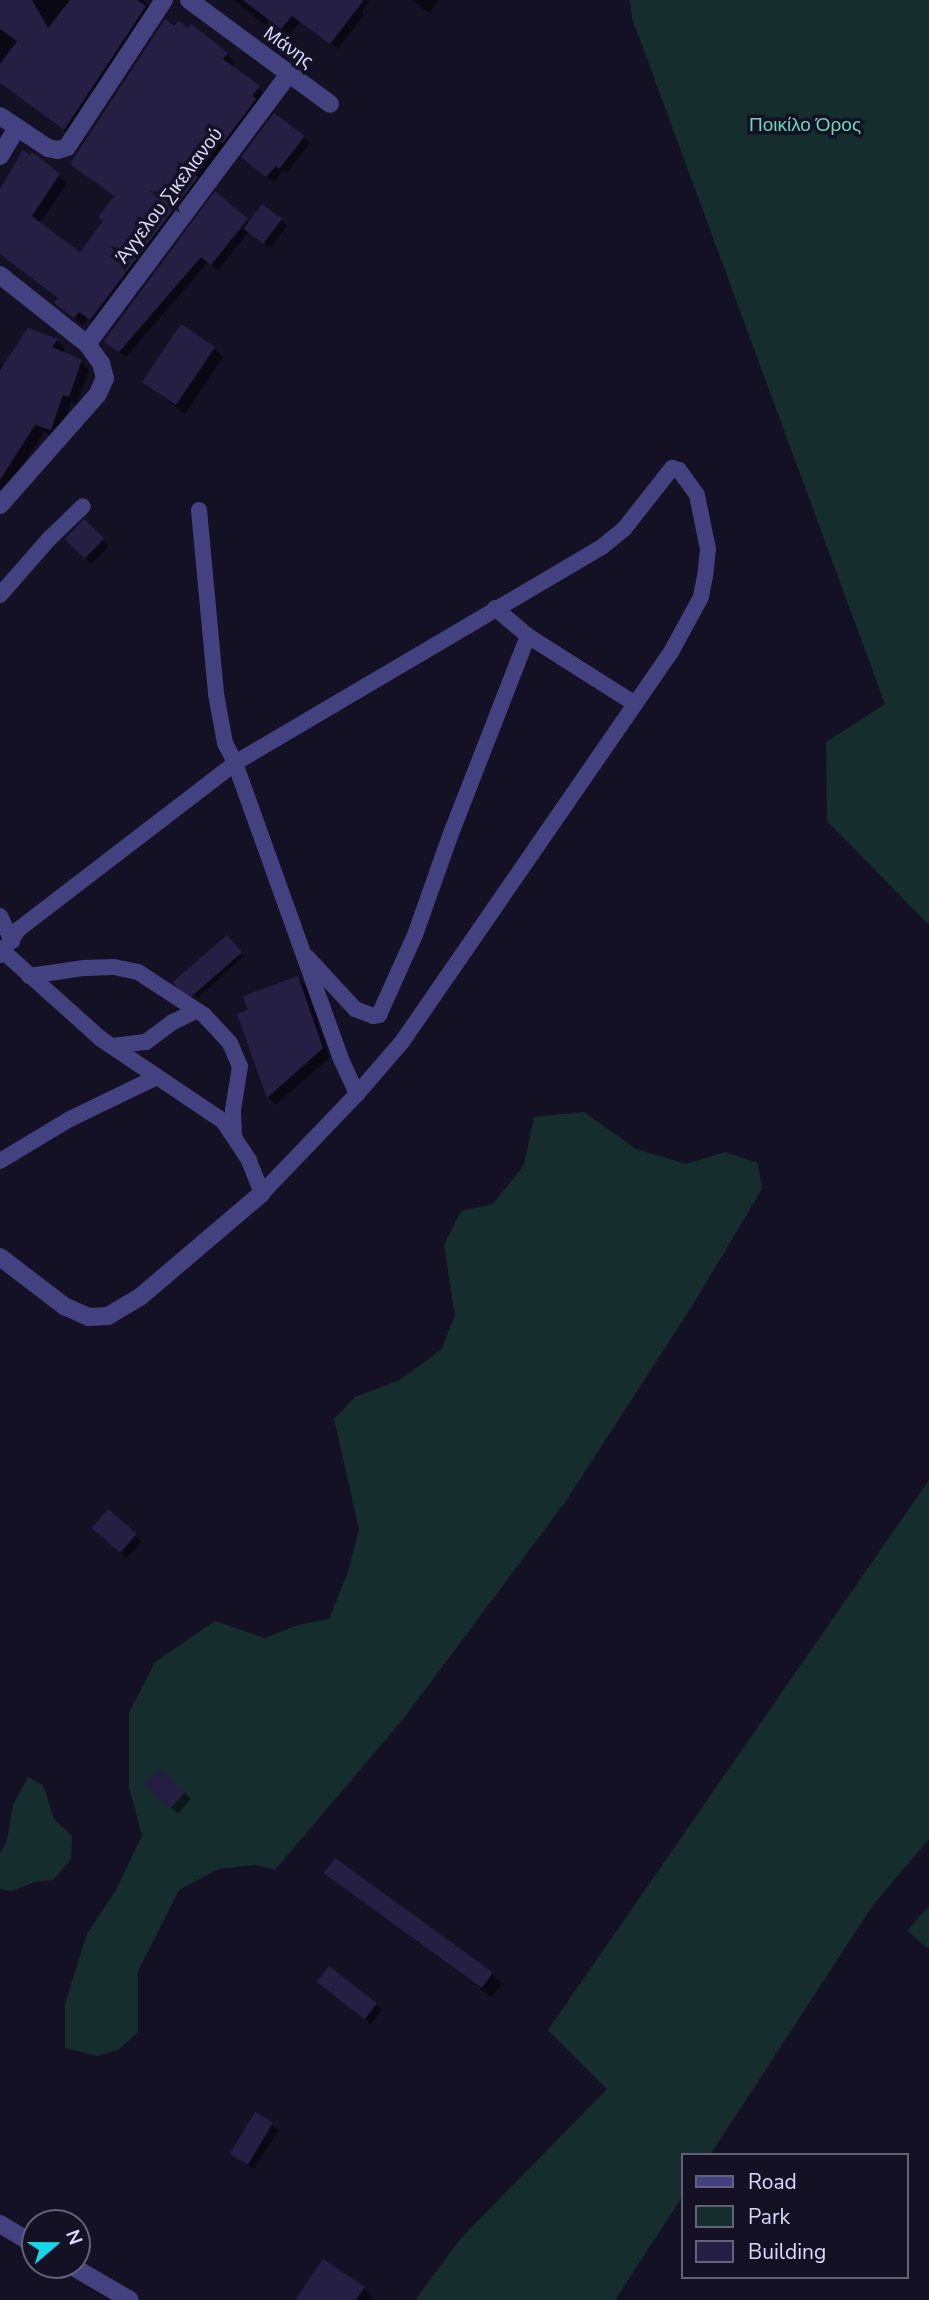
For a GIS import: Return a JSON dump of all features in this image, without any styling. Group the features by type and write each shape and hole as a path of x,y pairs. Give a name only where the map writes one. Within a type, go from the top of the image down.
{"street":[{"path":"0,116 48,148 58,150 67,146 164,0"},
{"name":"Μάνης","path":"189,0 330,104"},
{"name":"Άγγελου Σικελιανού","path":"87,344 288,75"},
{"path":"0,156 16,129"},
{"path":"0,275 87,344 101,363 105,378 98,394 0,505"},
{"path":"0,1257 64,1306 89,1317 108,1316 140,1297 262,1193 357,1094 430,1004 671,652 701,597 705,576 708,550 697,495 679,470 672,468 624,530 603,546 235,763 19,929 5,950"},
{"path":"0,595 49,539 83,506"},
{"path":"199,510 216,694 225,743 235,763 340,1057 357,1094"},
{"path":"495,608 528,636 635,704"},
{"path":"300,950 355,1009 365,1014 379,1015 415,934 528,636"},
{"path":"0,916 5,950 29,976 112,1046 223,1121 248,1160 262,1193"},
{"path":"29,976 83,968 114,967 138,972 197,1011 230,1043 240,1066 233,1110 234,1138"},
{"path":"112,1046 146,1042 173,1021 197,1011"},
{"path":"0,1161 70,1119 157,1077"},
{"path":"0,2224 21,2237"},
{"path":"91,2277 130,2300"}],"green space":[{"name":"Ποικίλο Όρος","path":"630,0 929,0 929,925 827,821 826,742 885,704 632,18"},
{"path":"584,1112 636,1149 686,1164 725,1152 758,1163 762,1189 692,1306 566,1501 403,1719 275,1870 256,1865 218,1869 179,1890 138,1971 138,2032 118,2050 97,2056 65,2048 65,2004 87,1934 116,1890 142,1836 129,1787 129,1713 155,1662 215,1621 265,1638 298,1625 329,1619 348,1572 359,1529 334,1419 355,1397 398,1381 441,1350 455,1316 444,1245 461,1211 493,1204 524,1165 534,1117"},
{"path":"929,1480 929,1839 873,1905 711,2153 680,2153 680,2200 615,2300 415,2300 462,2237 607,2089 548,2030"},
{"path":"28,1777 43,1785 54,1819 72,1836 71,1859 53,1880 35,1882 12,1891 0,1889 0,1854 7,1840 13,1805"},
{"path":"929,1906 929,1949 907,1931"}],"building":[{"path":"0,0 32,0 48,28 70,0 137,0 146,6 64,130 0,83 0,64 17,41 0,29"},
{"path":"243,0 364,0 330,44 292,16 281,29"},
{"path":"165,19 174,26 179,21 188,28 191,24 228,53 223,59 260,86 252,96 256,99 223,143 219,141 195,174 198,177 90,320 79,312 74,318 54,303 58,298 0,254 0,189 23,150 30,155 32,152 60,174 32,216 80,252 103,221 98,217 114,196 70,164"},
{"path":"274,113 305,136 279,169 276,166 266,177 241,157"},
{"path":"215,191 248,219 211,265 201,257 119,352 104,341"},
{"path":"262,204 282,219 263,244 243,229"},
{"path":"181,324 215,347 176,405 142,382"},
{"path":"28,328 58,339 52,347 82,360 69,397 63,395 51,430 35,425 0,480 0,370"},
{"path":"84,519 104,538 85,559 65,539"},
{"path":"227,935 242,952 188,1000 173,982"},
{"path":"298,976 323,1048 267,1098 237,1014 248,1010 243,996"},
{"path":"108,1509 137,1534 120,1553 92,1528"},
{"path":"160,1768 186,1792 170,1809 144,1785"},
{"path":"335,1858 493,1973 482,1988 324,1873"},
{"path":"329,1966 377,2004 365,2019 317,1982"},
{"path":"255,2112 273,2123 248,2165 230,2154"},
{"path":"323,2259 365,2287 356,2300 295,2300"}]}
